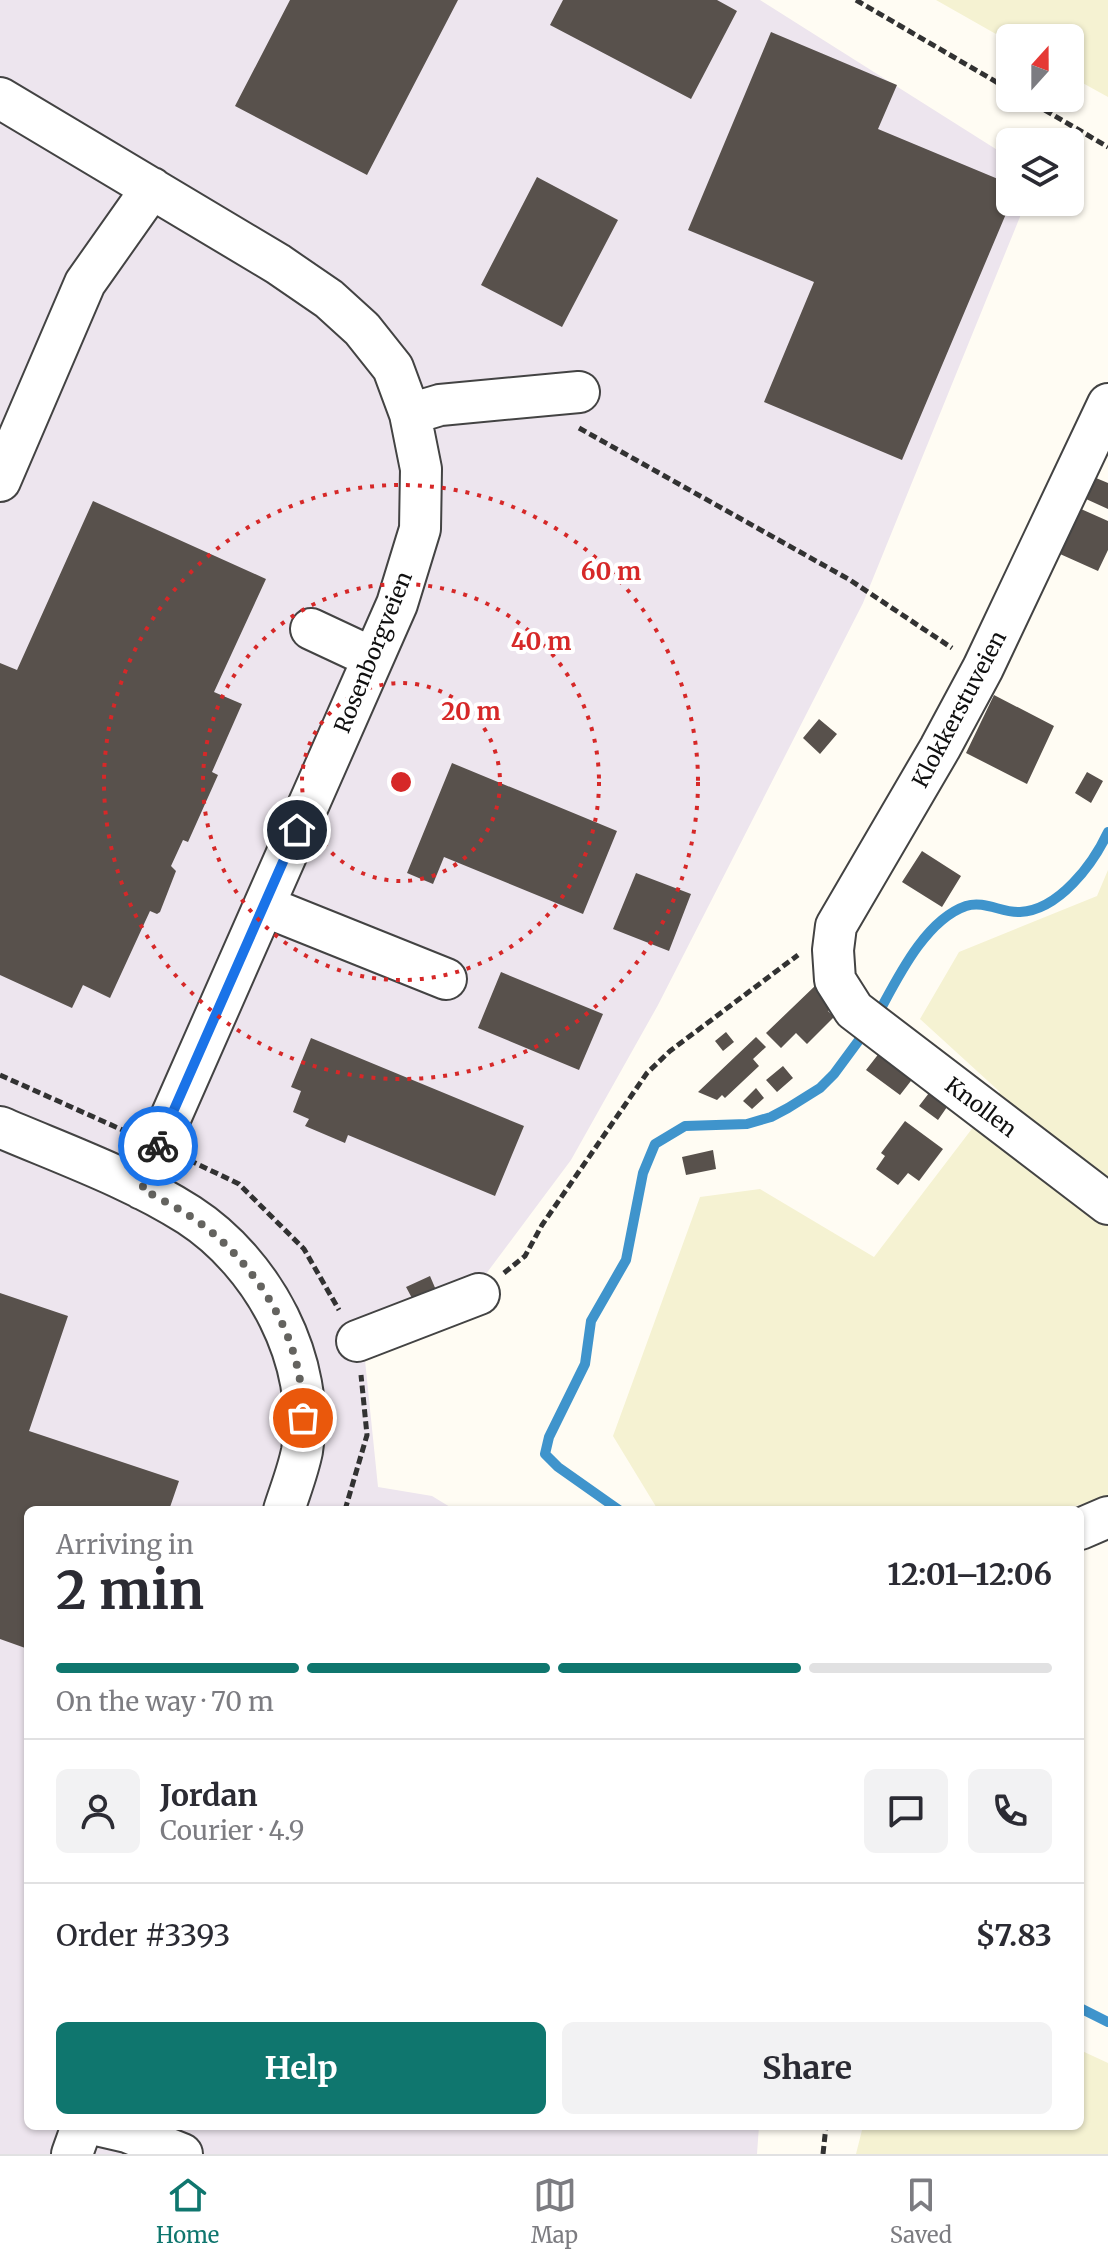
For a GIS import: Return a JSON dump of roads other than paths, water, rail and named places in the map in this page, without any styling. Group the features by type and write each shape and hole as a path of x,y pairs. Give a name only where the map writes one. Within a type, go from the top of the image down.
{"street":[{"name":"Rosenborgveien","path":"0,98 278,264 329,299 362,329 393,368 410,414 421,469 420,529 397,604 142,1189"},
{"path":"0,481 85,283 152,188"},
{"name":"Klokkerstuveien","path":"868,1020 835,980 833,950 836,926 983,668 1108,404"},
{"path":"410,414 440,405 578,410"},
{"path":"311,629 373,658"},
{"path":"264,906 446,979"},
{"name":"Knollen","path":"868,1020 1108,1204"},
{"path":"0,1127 142,1189 190,1216 228,1246 264,1291 289,1339 299,1375 302,1451 285,1506"},
{"path":"357,1341 479,1294"},
{"path":"1084,1527 1108,1517"},
{"path":"72,2154 81,2130"},
{"path":"118,2130 182,2154"}],"waterway":[{"path":"878,1014 914,952 951,913 973,905 1020,912 1048,903 1084,871 1108,832"},
{"path":"613,1506 558,1467 545,1454 549,1437 585,1364 591,1321 626,1260 643,1173 655,1144 685,1126 747,1124 788,1108 820,1088 865,1032"},
{"path":"1084,2010 1108,2022"}]}
